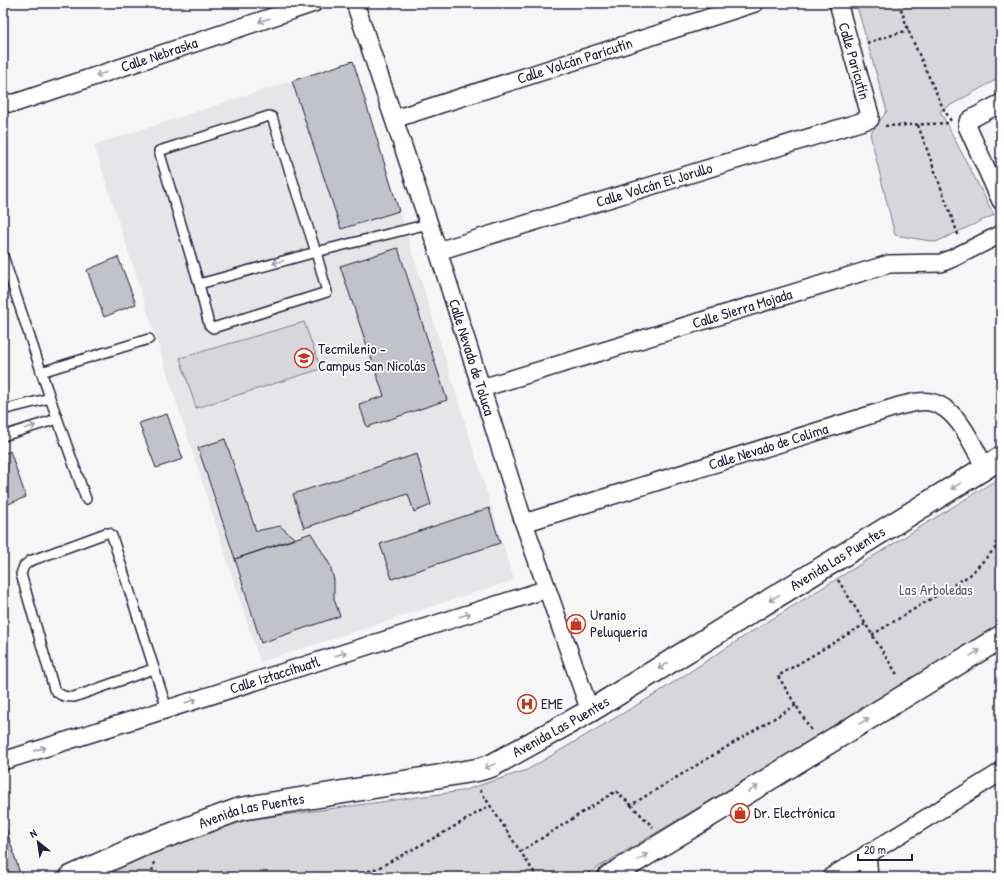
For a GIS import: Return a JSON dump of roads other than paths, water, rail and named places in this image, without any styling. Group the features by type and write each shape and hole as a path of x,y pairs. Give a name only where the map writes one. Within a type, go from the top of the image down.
{"street":[{"name":"Calle Nebraska","path":"3,104 15,103 314,3"},
{"name":"Calle Nevado de Toluca","path":"355,3 438,252 524,523 590,711"},
{"name":"Calle Volcán Paricutín","path":"394,119 755,3"},
{"name":"Calle Paricutín","path":"838,3 870,119"},
{"path":"1001,103 970,119 967,126 1001,201"},
{"name":"Calle Volcán El Jorullo","path":"438,252 870,119"},
{"name":"Calle Sierra Mojada","path":"482,388 889,264 936,264 948,261 1001,234"},
{"name":"Calle Nevado de Colima","path":"524,523 899,406 918,402 930,402 949,412 993,463"},
{"name":"Avenida Las Puentes","path":"71,877 140,846 240,809 477,770 498,762 590,711 993,463"},
{"name":"Calle Iztaccíhuatl","path":"3,761 547,589"},
{"path":"609,877 1001,637"},
{"path":"832,877 1001,772"},
{"path":"867,854 869,877"}],"lane":[{"path":"269,116 272,117 316,252 327,290 326,292 213,328 209,326 199,284 159,151 269,116"},
{"path":"199,284 316,252 428,224"},
{"path":"3,256 57,419 86,499"},
{"path":"41,372 149,339"},
{"path":"3,410 50,398"},
{"path":"3,436 57,419"},
{"path":"153,669 74,697 66,697 56,692 21,574 24,566 30,561 106,533 109,533 112,536 153,669 167,709"}],"place":[{"name":"Tecmilenio - Campus San Nicolás","path":"304,358"},
{"name":"Uranio Peluqueria","path":"576,624"},
{"name":"EME","path":"527,704"},
{"name":"Dr. Electrónica","path":"740,813"}],"park label":[{"name":"Las Arboledas","path":"936,590"}]}
